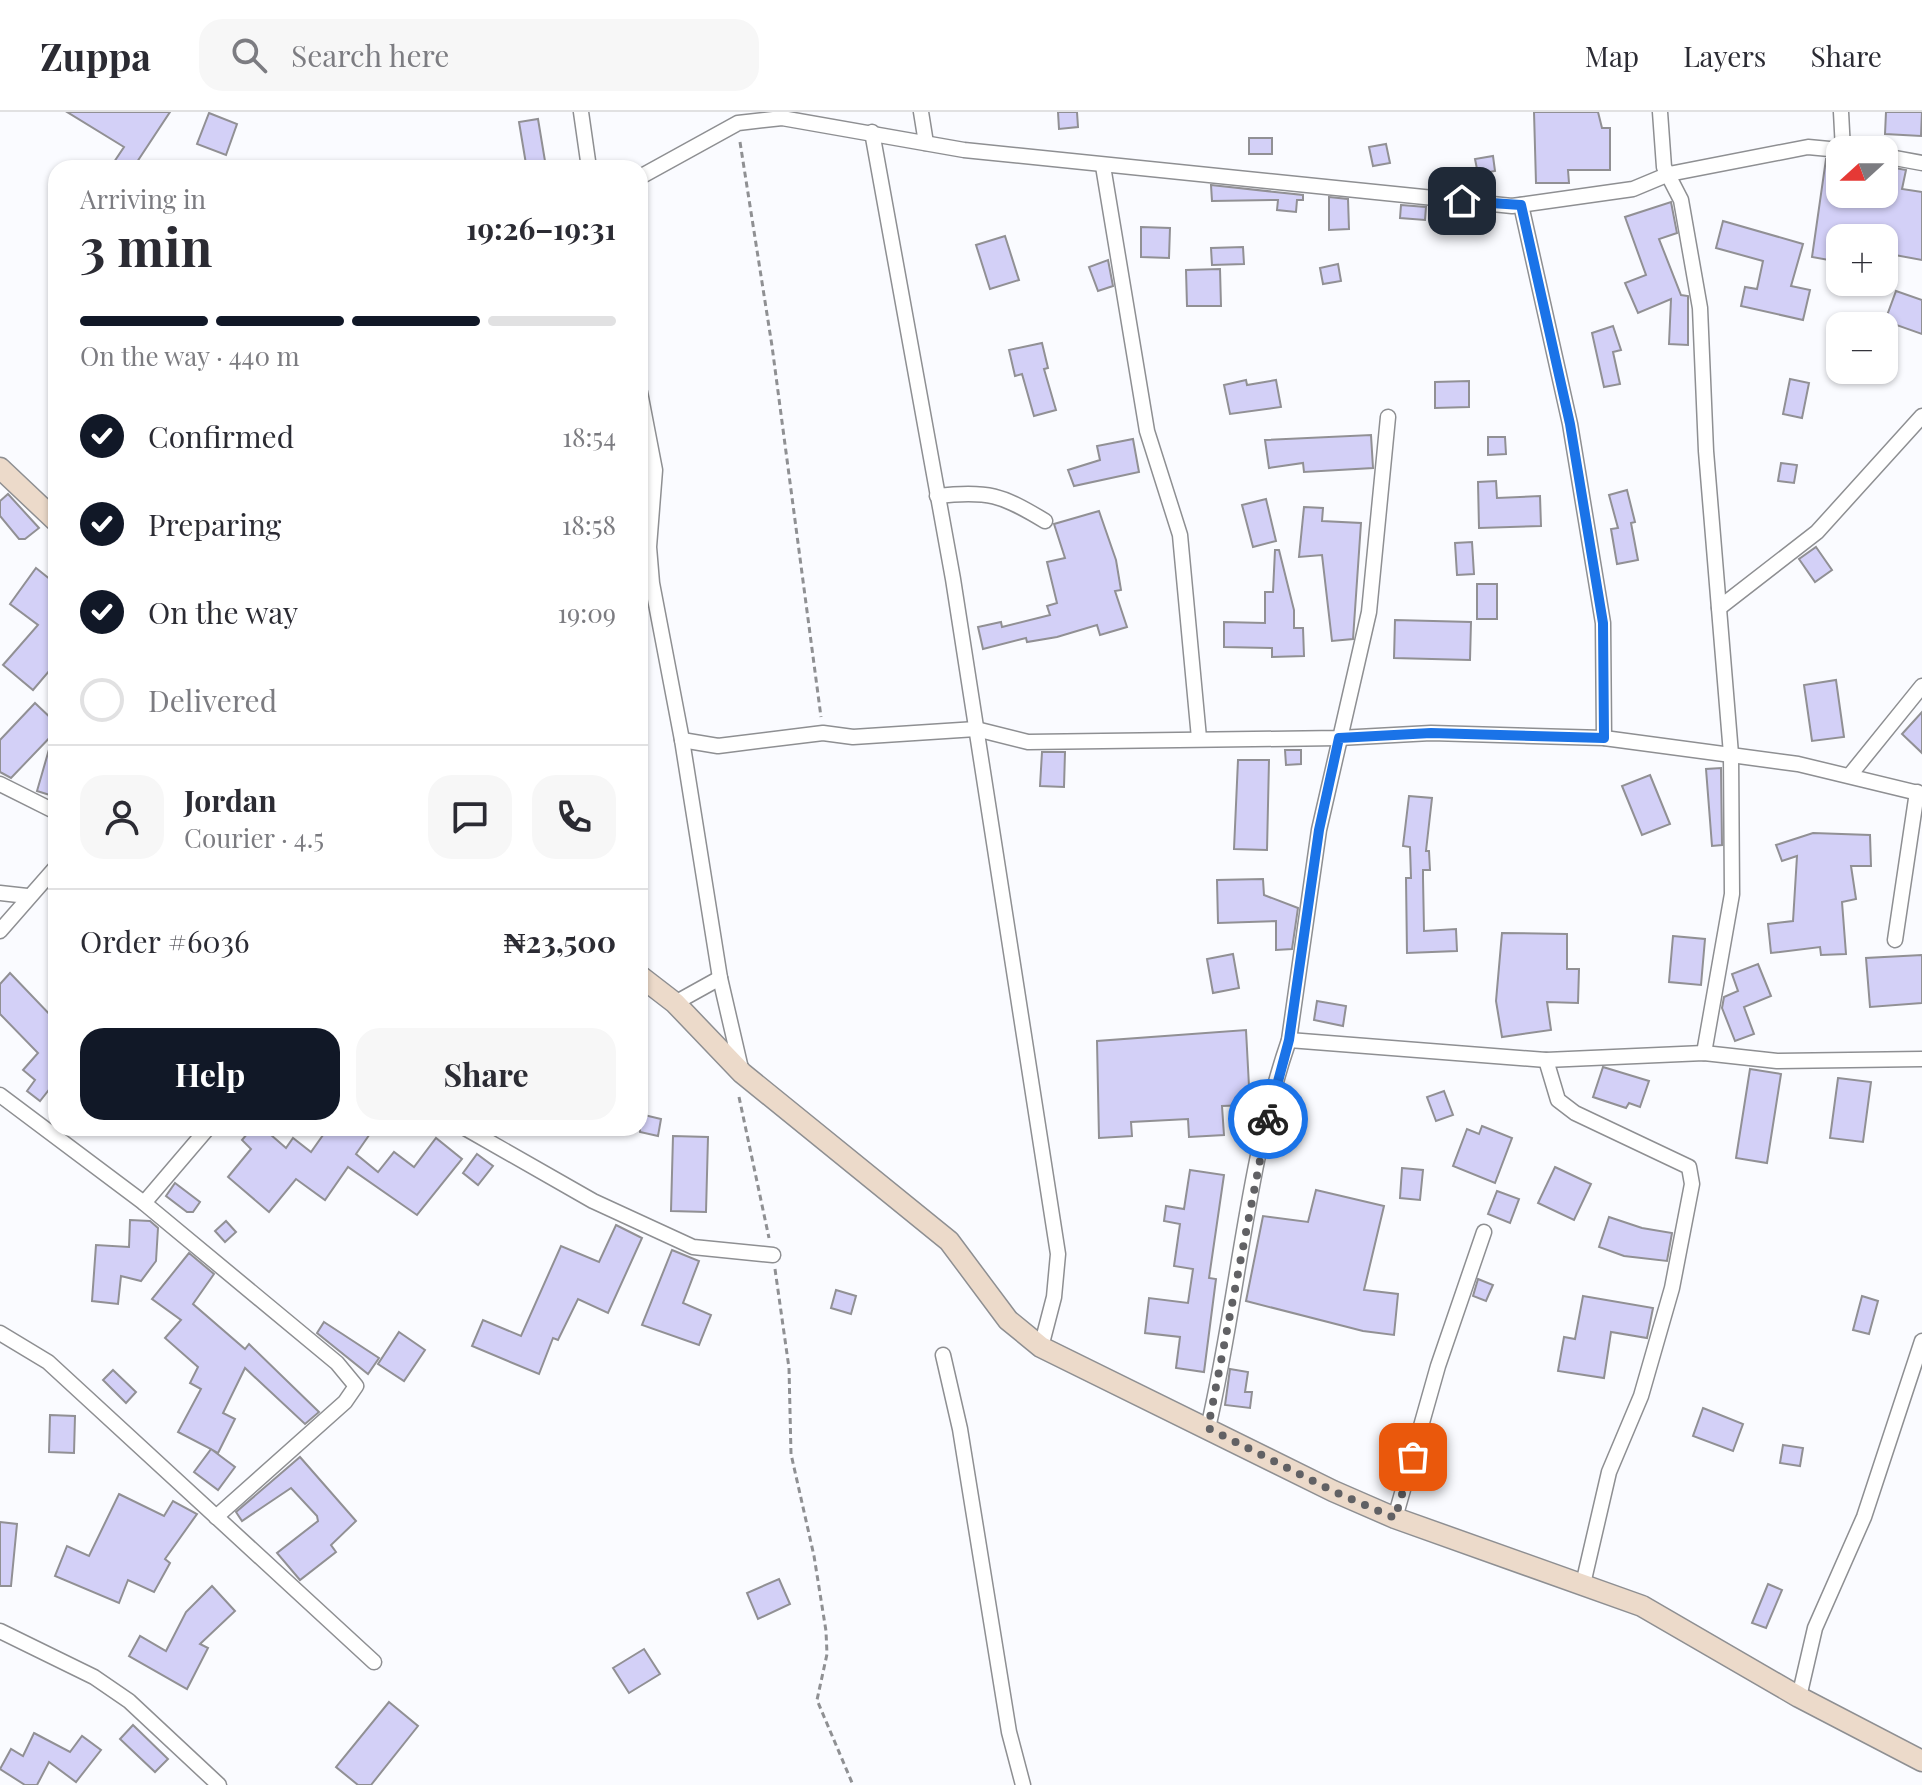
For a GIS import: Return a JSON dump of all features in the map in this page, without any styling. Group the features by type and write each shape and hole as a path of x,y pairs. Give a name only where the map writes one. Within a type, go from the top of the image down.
{"street":[{"path":"581,112 588,160"},
{"path":"921,112 926,143"},
{"path":"1660,112 1664,167 1681,200 1700,308 1706,451 1731,754 1732,894 1704,1053"},
{"path":"1841,112 1842,136"},
{"path":"648,173 738,123 782,118 926,143 1103,166 1521,205 1633,189 1669,174 1808,147 1826,149"},
{"path":"872,132 976,729 1058,1254 1054,1297 1041,1347"},
{"path":"1898,159 1922,163"},
{"path":"1103,166 1147,431 1180,535 1199,738"},
{"path":"1521,205 1570,424 1603,623 1604,738"},
{"path":"1719,608 1817,532 1922,416"},
{"path":"1208,1428 1245,1225 1278,1073 1289,1040 1319,830 1369,612 1388,417"},
{"path":"648,434 655,470 648,520"},
{"path":"0,468 48,513"},
{"path":"937,496 977,491 1012,502 1045,521"},
{"path":"648,566 682,740 720,978 742,1073"},
{"path":"1850,775 1922,686"},
{"path":"682,740 718,746 823,733 853,737 976,729 1028,742 1339,738 1431,733 1604,738 1731,754 1850,775 1920,793 1895,940"},
{"path":"0,784 48,808"},
{"path":"0,931 48,875"},
{"path":"0,893 27,896"},
{"path":"675,1003 720,978"},
{"path":"648,982 675,1003 742,1073 949,1241 1008,1320 1041,1347 1333,1491 1395,1518 1642,1606 1799,1697 1922,1761"},
{"path":"1289,1040 1546,1060 1704,1053 1777,1061 1863,1057 1922,1059"},
{"path":"1546,1060 1558,1100 1575,1113 1689,1167 1692,1184 1672,1288 1641,1396 1609,1472 1583,1584"},
{"path":"0,1095 48,1131"},
{"path":"55,1136 144,1203 337,1363 356,1386 345,1402 216,1517"},
{"path":"144,1203 201,1136"},
{"path":"479,1136 593,1201 693,1247 773,1255"},
{"path":"1395,1518 1438,1366 1484,1232"},
{"path":"0,1333 48,1362 374,1662"},
{"path":"1799,1697 1815,1628 1864,1517 1922,1341"},
{"path":"943,1355 960,1429 1009,1732 1023,1785"},
{"path":"0,1631 94,1677 129,1701 219,1785"}],"path":[{"path":"738,123 772,346 823,733"},
{"path":"742,1073 738,1100 773,1255 789,1368 791,1454 814,1556 826,1631 827,1654 817,1700 853,1785"}],"building":[{"path":"67,112 170,112 138,160 115,160 124,147"},
{"path":"1058,112 1077,112 1078,127 1059,129"},
{"path":"1534,112 1598,112 1602,128 1610,128 1610,170 1568,170 1569,183 1536,183"},
{"path":"1886,112 1922,112 1921,136 1885,134"},
{"path":"209,113 237,124 226,155 197,144"},
{"path":"538,119 545,160 525,160 519,122"},
{"path":"1249,138 1272,138 1272,154 1249,154"},
{"path":"1386,144 1390,163 1373,166 1369,147"},
{"path":"1493,156 1495,171 1478,174 1475,159"},
{"path":"1826,159 1826,208 1898,208 1898,169 1906,170 1902,189 1922,192 1922,260 1898,256 1898,224 1826,224 1826,260 1812,257"},
{"path":"1211,185 1303,195 1303,200 1297,200 1296,212 1277,210 1278,200 1212,201"},
{"path":"1329,197 1348,199 1349,229 1329,230"},
{"path":"1671,202 1677,233 1659,239 1681,295 1688,296 1688,345 1669,344 1671,299 1638,313 1625,283 1646,275 1625,217"},
{"path":"1401,205 1426,207 1425,220 1400,218"},
{"path":"1723,221 1803,244 1791,286 1810,290 1803,320 1741,306 1745,287 1757,289 1763,261 1716,248"},
{"path":"1141,227 1170,228 1169,258 1141,257"},
{"path":"1005,236 1019,280 990,289 976,245"},
{"path":"1243,247 1244,264 1212,265 1211,248"},
{"path":"1108,260 1113,286 1098,291 1089,267"},
{"path":"1338,264 1341,281 1323,284 1320,268"},
{"path":"1220,269 1221,306 1187,306 1186,270"},
{"path":"1898,292 1922,300 1922,334 1898,326 1898,312 1888,312"},
{"path":"1613,326 1621,350 1613,352 1620,384 1604,387 1592,333"},
{"path":"1042,343 1048,368 1044,369 1056,410 1034,416 1022,374 1015,376 1009,350"},
{"path":"1790,379 1809,383 1802,418 1783,414"},
{"path":"1246,380 1247,385 1276,380 1281,407 1230,414 1224,385"},
{"path":"1469,381 1469,407 1435,408 1435,382"},
{"path":"1371,435 1373,468 1304,472 1303,463 1269,468 1265,440"},
{"path":"1488,437 1505,437 1506,454 1488,455"},
{"path":"1133,439 1139,472 1074,486 1068,470 1100,460 1097,446"},
{"path":"1781,463 1797,465 1794,483 1778,481"},
{"path":"1496,481 1497,498 1540,496 1541,526 1479,528 1478,482"},
{"path":"1627,490 1635,522 1631,523 1638,560 1617,564 1611,529 1618,528 1609,495"},
{"path":"8,494 39,528 25,539 19,539 0,516 0,501"},
{"path":"1266,499 1276,541 1253,547 1242,505"},
{"path":"1304,507 1323,508 1322,521 1361,523 1353,639 1332,641 1322,555 1299,557"},
{"path":"1099,511 1116,560 1121,590 1115,591 1127,627 1100,635 1097,625 1057,637 1027,642 1026,638 983,649 978,627 1001,622 1002,627 1050,615 1047,606 1057,603 1047,562 1065,558 1054,524"},
{"path":"1472,542 1474,574 1457,575 1455,543"},
{"path":"1816,547 1832,570 1815,582 1799,559"},
{"path":"1275,550 1279,550 1294,610 1294,628 1303,628 1304,656 1272,657 1272,648 1224,647 1224,622 1265,623 1265,592 1273,592"},
{"path":"36,568 48,578 48,672 33,690 3,665 38,625 10,604"},
{"path":"1477,584 1497,584 1497,619 1477,619"},
{"path":"1395,620 1471,622 1470,660 1394,658"},
{"path":"1836,680 1844,737 1812,741 1804,685"},
{"path":"35,703 48,715 48,739 11,778 0,772 0,740"},
{"path":"1922,712 1922,753 1902,734"},
{"path":"1285,750 1301,750 1301,764 1286,765"},
{"path":"1042,752 1065,752 1064,787 1040,786"},
{"path":"48,753 48,794 37,791"},
{"path":"1238,760 1269,760 1267,850 1234,849"},
{"path":"1721,768 1722,845 1712,846 1706,769"},
{"path":"1650,775 1670,824 1642,835 1622,786"},
{"path":"1409,796 1432,798 1426,851 1429,851 1430,870 1423,870 1424,931 1456,929 1457,951 1407,953 1406,878 1411,878 1410,847 1403,846"},
{"path":"1813,833 1870,835 1871,866 1851,866 1856,899 1842,902 1846,954 1821,955 1820,947 1771,953 1768,924 1793,921 1797,856 1782,861 1776,845"},
{"path":"1263,879 1264,895 1298,908 1292,949 1276,950 1276,921 1218,923 1217,880"},
{"path":"1502,933 1567,934 1567,969 1579,969 1578,1003 1547,1002 1551,1030 1502,1037 1496,1001"},
{"path":"1673,936 1705,939 1701,985 1669,982"},
{"path":"1233,954 1239,988 1213,993 1207,959"},
{"path":"1922,955 1922,1003 1870,1007 1866,958"},
{"path":"1758,964 1771,996 1744,1007 1754,1034 1735,1041 1722,1008 1724,997 1738,991 1732,974"},
{"path":"10,973 48,1013 48,1091 40,1101 27,1091 35,1080 23,1070 38,1053 0,1014 0,984"},
{"path":"1317,1001 1346,1006 1343,1026 1314,1020"},
{"path":"1246,1030 1250,1105 1222,1106 1224,1135 1189,1137 1188,1119 1131,1122 1132,1136 1099,1138 1097,1041"},
{"path":"1603,1067 1649,1081 1640,1107 1629,1103 1626,1108 1593,1097"},
{"path":"1750,1069 1781,1074 1767,1163 1736,1158"},
{"path":"1838,1078 1871,1082 1863,1142 1830,1138"},
{"path":"1444,1091 1453,1115 1436,1121 1427,1097"},
{"path":"648,1116 661,1119 658,1136 648,1134"},
{"path":"1482,1126 1512,1138 1495,1183 1453,1166 1467,1129 1479,1134"},
{"path":"245,1136 272,1136 286,1148 293,1138 311,1152 322,1136 368,1136 356,1154 378,1172 394,1152 414,1167 436,1138 462,1159 417,1215 348,1167 325,1200 296,1179 269,1212 228,1177 251,1149 242,1140"},
{"path":"673,1136 708,1137 706,1212 671,1211"},
{"path":"477,1154 493,1166 478,1185 463,1173"},
{"path":"1555,1167 1591,1184 1574,1220 1538,1203"},
{"path":"1402,1168 1423,1170 1420,1200 1400,1198"},
{"path":"1190,1170 1224,1175 1209,1278 1216,1279 1204,1372 1176,1368 1180,1337 1145,1333 1149,1298 1188,1303 1193,1269 1174,1266 1180,1224 1164,1221 1166,1206 1184,1209"},
{"path":"175,1183 200,1202 193,1212 187,1212 166,1196"},
{"path":"1316,1190 1384,1206 1364,1290 1398,1294 1394,1335 1363,1331 1246,1301 1263,1216 1308,1222"},
{"path":"1497,1191 1519,1199 1510,1223 1488,1214"},
{"path":"1609,1217 1642,1228 1672,1233 1667,1261 1624,1256 1599,1247"},
{"path":"130,1220 150,1221 158,1228 156,1261 141,1281 121,1276 118,1304 92,1301 96,1245 129,1247"},
{"path":"226,1221 236,1232 225,1242 215,1231"},
{"path":"616,1225 642,1238 608,1313 578,1299 558,1340 553,1338 539,1374 472,1346 483,1320 521,1336 561,1246 599,1262"},
{"path":"672,1250 699,1261 683,1303 711,1315 699,1345 642,1325"},
{"path":"189,1253 214,1274 193,1304 245,1349 249,1344 319,1412 305,1424 245,1368 223,1413 235,1419 218,1453 178,1432 201,1389 190,1383 198,1367 165,1338 181,1320 152,1299"},
{"path":"1478,1279 1493,1285 1486,1301 1473,1296"},
{"path":"836,1290 856,1296 851,1314 831,1308"},
{"path":"1583,1296 1653,1308 1647,1338 1611,1332 1604,1378 1558,1371 1564,1337 1575,1339"},
{"path":"1862,1296 1878,1301 1869,1334 1853,1330"},
{"path":"324,1322 379,1358 368,1374 317,1333"},
{"path":"399,1332 425,1350 404,1381 378,1364"},
{"path":"1230,1369 1248,1372 1245,1392 1252,1392 1250,1408 1225,1405"},
{"path":"113,1370 136,1392 126,1403 103,1380"},
{"path":"1703,1408 1743,1424 1733,1451 1693,1436"},
{"path":"50,1415 75,1416 74,1453 49,1452"},
{"path":"1783,1445 1803,1448 1800,1466 1780,1463"},
{"path":"211,1449 235,1467 218,1490 194,1472"},
{"path":"300,1457 356,1521 331,1545 336,1552 300,1580 277,1553 318,1521 291,1488 242,1521 236,1512"},
{"path":"119,1494 164,1516 173,1501 197,1514 165,1559 170,1563 154,1592 128,1580 119,1603 55,1576 67,1546 89,1556"},
{"path":"0,1522 17,1524 11,1586 0,1586"},
{"path":"779,1579 790,1604 758,1619 747,1593"},
{"path":"1768,1584 1782,1590 1766,1628 1752,1623"},
{"path":"212,1586 235,1611 200,1644 208,1648 187,1689 129,1656 140,1636 166,1651 186,1612"},
{"path":"644,1649 660,1674 629,1693 613,1668"},
{"path":"389,1702 418,1726 371,1785 358,1785 336,1767"},
{"path":"133,1725 168,1759 155,1772 120,1739"},
{"path":"34,1733 70,1752 82,1736 101,1750 76,1782 49,1762 37,1785 25,1785 0,1769 11,1749 23,1756"}],"way so far":[{"path":"1268,1119 1208,1428 1333,1491 1395,1518 1413,1457"}],"route":[{"path":"1268,1119 1289,1040 1319,830 1339,738 1431,733 1604,738 1603,623 1570,424 1549,317 1521,205 1462,201"}]}
